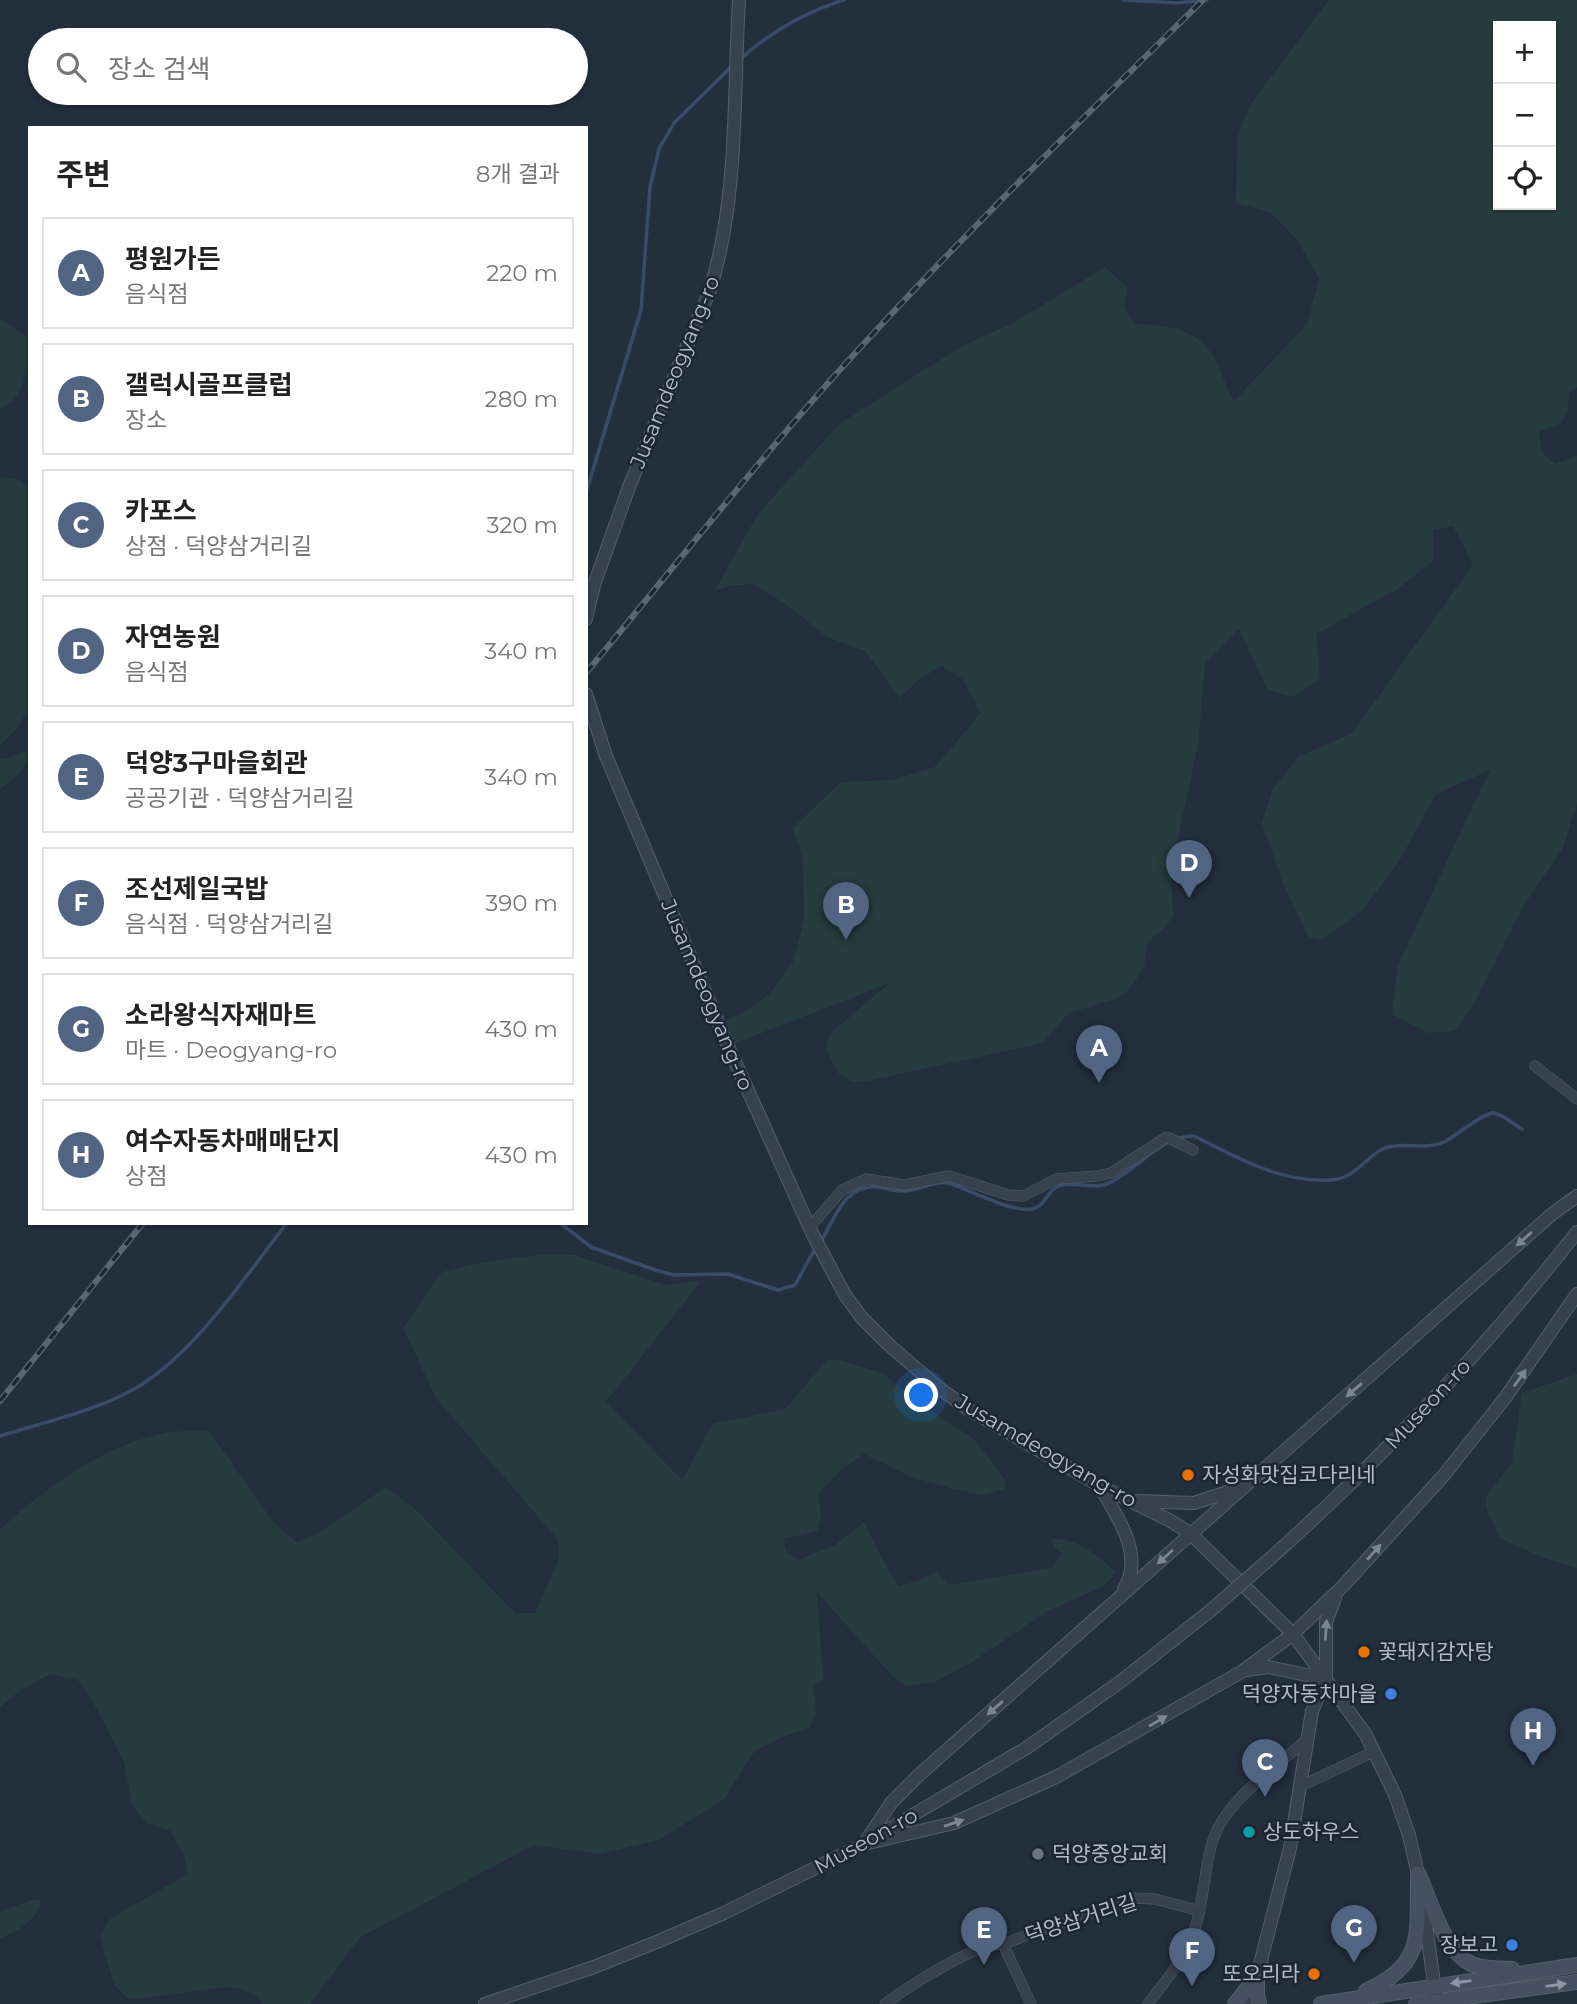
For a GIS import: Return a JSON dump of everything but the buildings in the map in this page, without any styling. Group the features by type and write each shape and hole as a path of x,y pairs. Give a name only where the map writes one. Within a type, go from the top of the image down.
{"main road":[{"path":"1418,1873 1447,1939 1464,1960 1483,1967 1545,1970"},
{"path":"1351,1998 1393,1977 1410,1959 1416,1930 1418,1873"},
{"path":"1416,2004 1545,1970 1577,1965"},
{"path":"1235,2004 1257,1976"},
{"path":"1257,1976 1256,1994 1259,2004"},
{"path":"1321,2004 1351,1998 1436,1997 1577,1982"}],"street":[{"name":"Jusamdeogyang-ro","path":"588,610 594,585 629,487 710,290 719,261 731,178 739,0"},
{"name":"Jusamdeogyang-ro","path":"588,700 606,756 725,1040 822,1254 845,1295 862,1318 889,1345 921,1374 968,1409 1100,1486 1190,1533 1293,1634 1375,1751 1395,1795 1409,1835 1418,1873 1436,1997"},
{"path":"1535,1066 1577,1099"},
{"path":"811,1230 842,1190 866,1179 904,1185 948,1175 1008,1195 1024,1196 1056,1179 1111,1173 1160,1139 1169,1138 1193,1150"},
{"path":"864,1844 904,1788 1552,1214 1577,1196"},
{"name":"Museon-ro","path":"485,2004 594,1967 670,1936 747,1903 864,1844 1028,1747 1120,1682 1210,1611 1311,1523 1427,1407 1577,1232"},
{"path":"864,1844 932,1830 976,1815 1068,1771 1243,1671 1293,1634 1343,1586 1459,1456 1505,1398 1577,1294"},
{"path":"1128,1500 1194,1503 1247,1485"},
{"path":"1100,1486 1122,1524 1129,1545 1130,1574 1119,1597"},
{"path":"1244,2004 1257,1976 1290,1848 1313,1706 1326,1679 1326,1622 1331,1605 1343,1586"},
{"path":"1243,1671 1262,1667 1326,1679"},
{"path":"1148,2004 1185,1951 1195,1930 1212,1846 1220,1823 1249,1791 1307,1740"},
{"path":"1301,1786 1375,1751"},
{"name":"덕양삼거리길","path":"885,2004 905,1989 981,1948 1003,1944 1132,1898 1155,1899 1200,1911"},
{"name":"덕양삼거리길","path":"1003,1944 1031,2004"}],"green space":[{"path":"1329,0 1577,0 1577,387 1569,393 1568,409 1562,423 1539,432 1542,454 1555,464 1577,456 1577,803 1563,848 1524,905 1471,1009 1454,1031 1428,1033 1392,1014 1398,965 1490,770 1436,794 1398,863 1363,910 1322,940 1309,937 1283,884 1262,823 1272,791 1299,756 1351,734 1473,565 1453,526 1434,530 1433,561 1396,590 1316,634 1320,679 1292,697 1267,689 1239,629 1205,663 1198,745 1171,871 1173,917 1148,941 1144,967 1128,992 1115,999 1068,1013 1043,1043 867,1081 852,1082 838,1073 826,1049 829,1034 890,983 728,1046 718,1023 743,1013 770,993 793,962 804,919 803,861 793,828 841,782 893,780 935,767 981,713 962,679 942,666 919,679 900,698 865,651 827,637 787,605 753,584 715,590 758,514 839,424 962,346 1013,323 1105,267 1127,287 1124,308 1135,324 1170,327 1201,341 1216,361 1234,401 1308,323 1319,279 1298,241 1271,213 1236,203 1237,140 1249,106"},
{"path":"0,318 28,340 28,365 20,392 0,410"},
{"path":"0,477 19,480 28,487 28,710 17,728 0,745"},
{"path":"28,751 24,767 0,789 0,758 5,759"},
{"path":"546,1254 574,1255 666,1285 701,1281 606,1402 682,1480 712,1424 785,1409 828,1359 882,1373 944,1420 973,1438 1005,1480 1005,1489 983,1495 909,1476 864,1454 843,1468 818,1494 821,1515 817,1531 783,1539 787,1553 798,1560 835,1545 864,1522 899,1586 936,1572 949,1585 1052,1568 1062,1554 1054,1547 1051,1539 1078,1544 1116,1572 1104,1586 1046,1612 969,1664 935,1682 906,1686 892,1676 817,1592 823,1680 813,1686 816,1710 810,1728 785,1736 754,1752 724,1799 659,1840 600,1854 534,1845 359,1938 310,2004 262,2004 258,1997 242,1989 224,1987 127,1998 114,1985 100,1935 111,1918 188,1874 183,1852 170,1831 147,1823 132,1805 124,1762 94,1704 78,1680 50,1674 21,1690 0,1707 0,1529 74,1471 116,1449 167,1433 209,1431 274,1523 296,1542 314,1536 386,1487 415,1509 515,1613 535,1613 559,1559 558,1540 436,1398 403,1328 442,1272 484,1262"},
{"path":"1577,1374 1577,1568 1541,1557 1500,1538 1486,1508 1486,1496 1512,1462 1522,1393"},
{"path":"40,1900 32,1919 20,1929 0,1938 0,1910"}],"waterway":[{"path":"740,59 789,24 815,10 844,0"},
{"path":"1123,0 1177,3 1207,0"},
{"path":"588,486 641,310 650,187 659,149 674,123 732,66"},
{"path":"821,1241 842,1204 856,1191 866,1188 904,1191 945,1183 1002,1204 1032,1209 1039,1206 1061,1185 1107,1184 1128,1172 1160,1147 1182,1137 1194,1136 1277,1173 1312,1180 1331,1180 1354,1172 1385,1148 1399,1145 1437,1145 1490,1113 1501,1116 1522,1129"},
{"path":"0,1436 96,1406 127,1393 150,1379 173,1360 214,1317 285,1225"},
{"path":"563,1225 591,1247 655,1270 674,1275 728,1274 778,1290 795,1285 816,1247"}],"railway":[{"path":"588,671 761,461 867,340 1009,192 1203,0"},
{"path":"0,1401 141,1225"}],"place":[{"name":"자연농원","path":"1189,898"},
{"name":"갤럭시골프클럽","path":"846,940"},
{"name":"평원가든","path":"1099,1083"},
{"name":"자성화맛집코다리네","path":"1188,1475"},
{"name":"꽃돼지감자탕","path":"1364,1652"},
{"name":"덕양자동차마을","path":"1391,1694"},
{"name":"여수자동차매매단지","path":"1533,1766"},
{"name":"카포스","path":"1265,1797"},
{"name":"상도하우스","path":"1249,1832"},
{"name":"덕양중앙교회","path":"1038,1854"},
{"name":"장보고","path":"1512,1945"},
{"name":"소라왕식자재마트","path":"1354,1963"},
{"name":"덕양3구마을회관","path":"984,1965"},
{"name":"또오리라","path":"1314,1974"},
{"name":"조선제일국밥","path":"1192,1986"}]}
